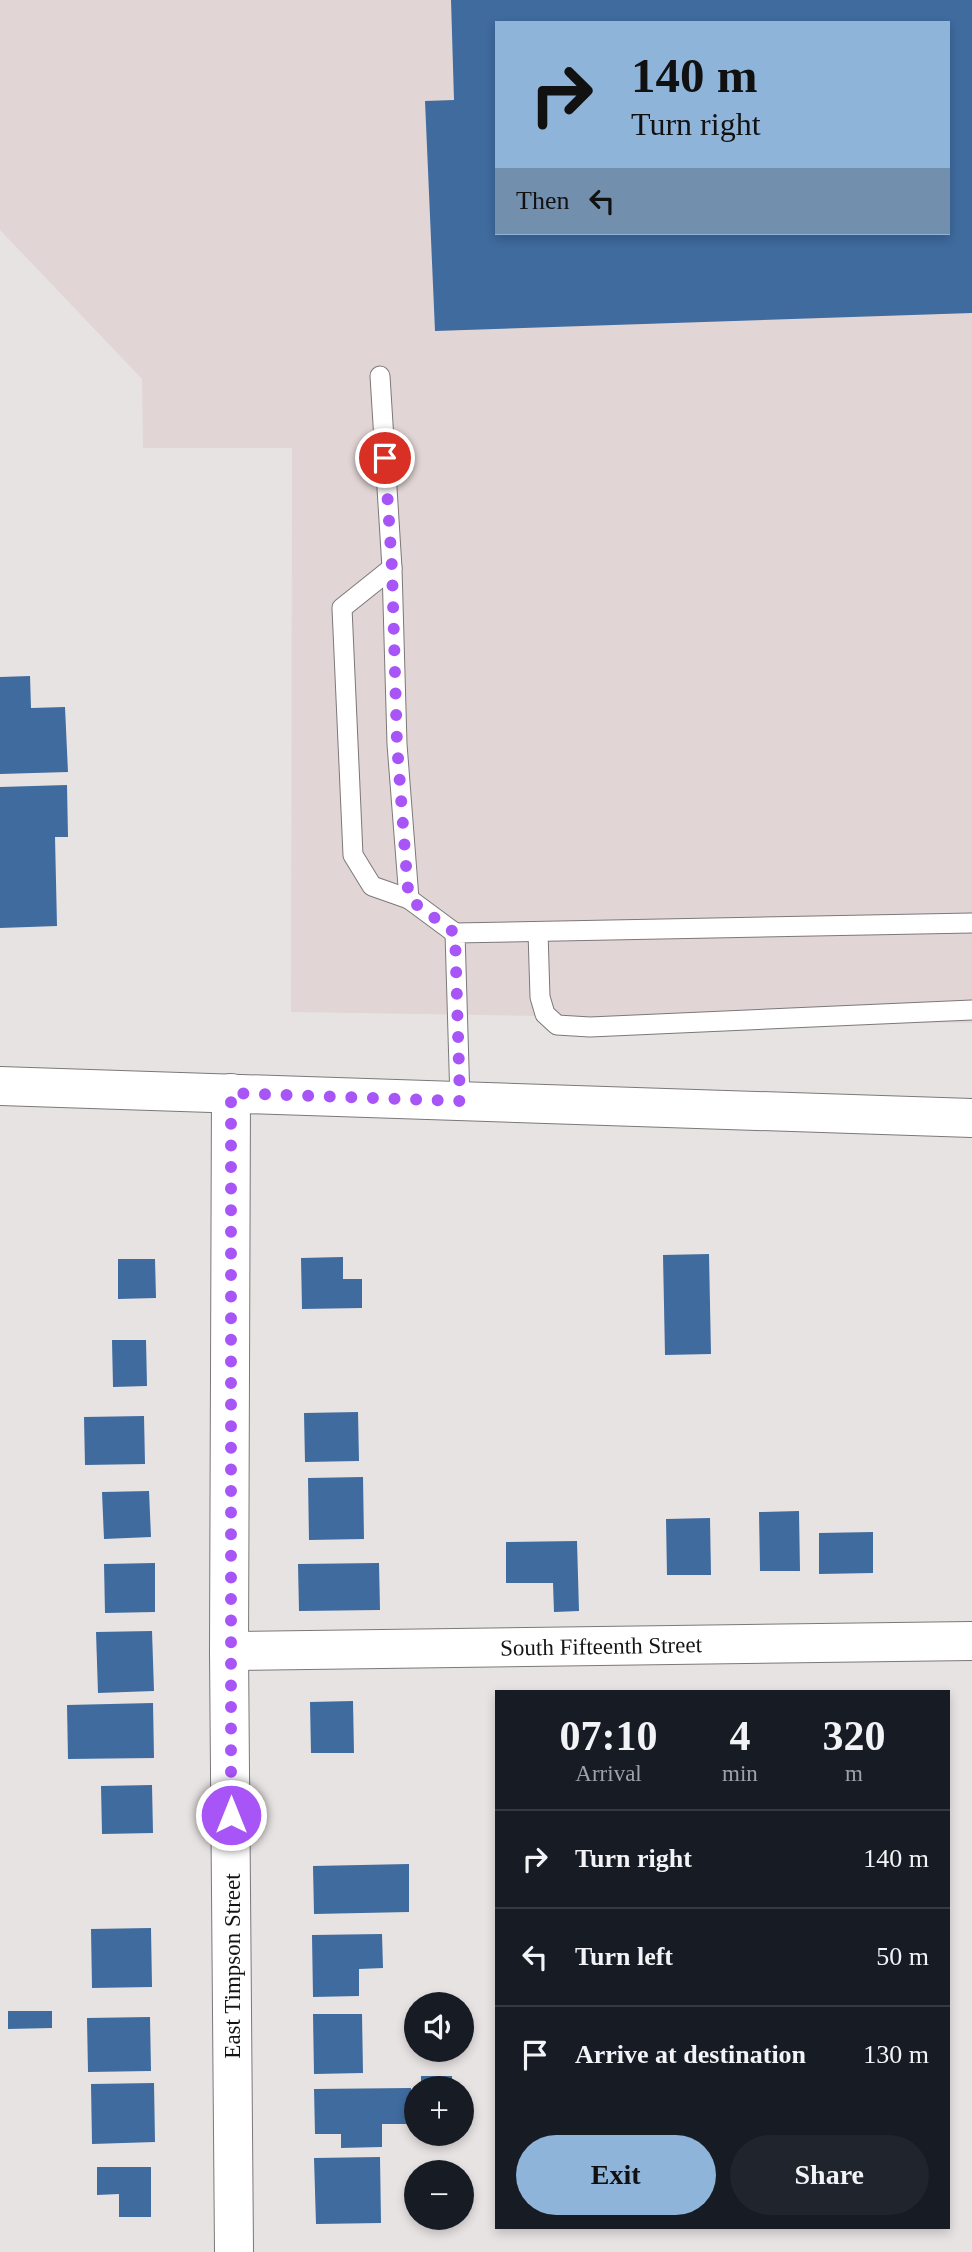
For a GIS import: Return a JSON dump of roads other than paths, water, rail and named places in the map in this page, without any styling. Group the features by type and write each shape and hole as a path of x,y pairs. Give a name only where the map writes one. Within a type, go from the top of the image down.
{"street":[{"path":"0,1086 972,1118"},
{"name":"East Timpson Street","path":"231,1093 229,1651 234,2252"},
{"name":"South Fifteenth Street","path":"229,1651 972,1641"}],"lane":[{"path":"380,376 392,568 397,744 409,899"},
{"path":"392,568 342,608 353,855 372,886 409,899 455,933 972,923"},
{"path":"538,932 540,996 545,1014 557,1025 590,1027 972,1010"},
{"path":"455,933 460,1101"}]}
